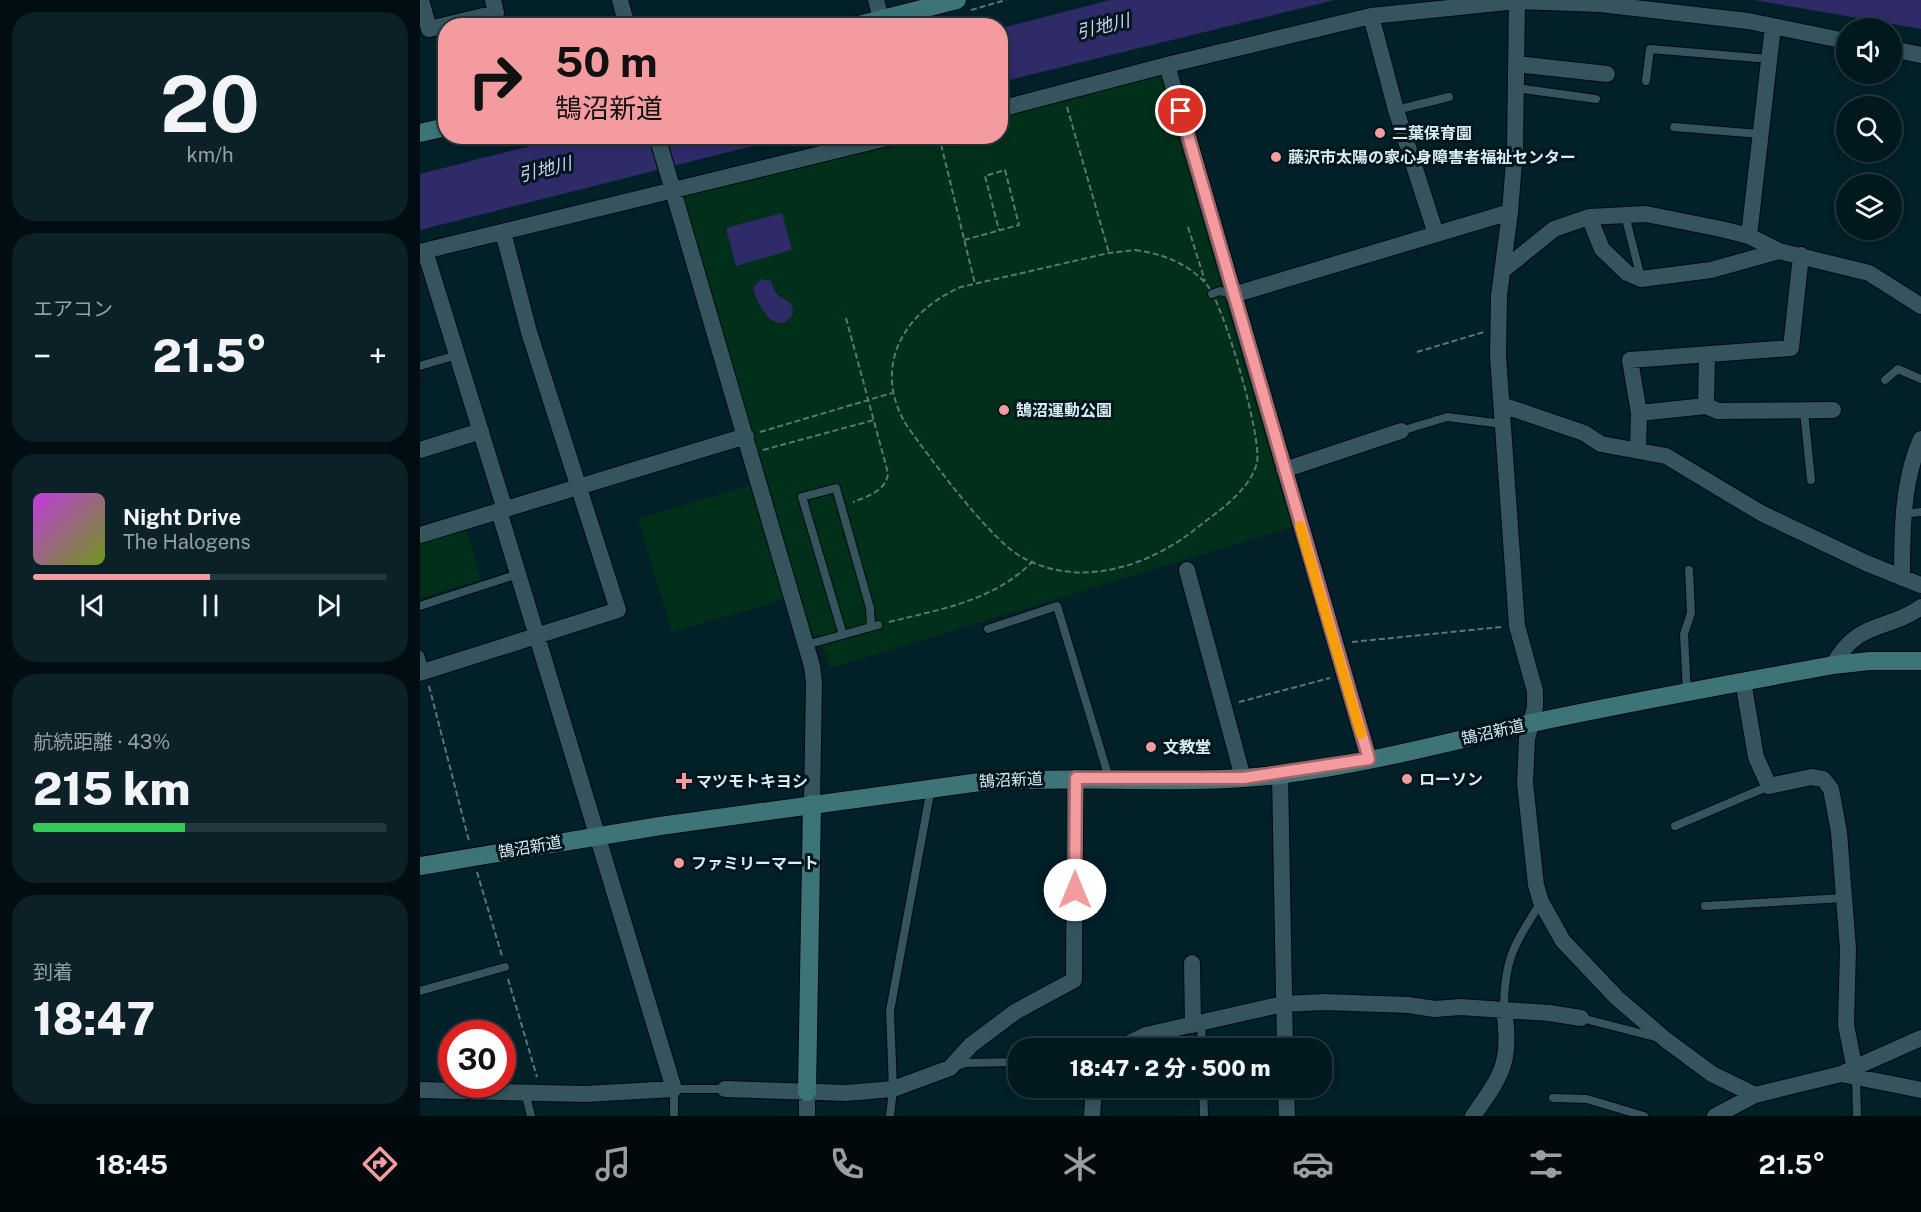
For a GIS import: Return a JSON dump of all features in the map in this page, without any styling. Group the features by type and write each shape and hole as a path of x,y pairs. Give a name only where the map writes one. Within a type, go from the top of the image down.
{"street":[{"path":"421,0 429,29 438,27"},
{"path":"475,18 496,13 493,0"},
{"path":"620,0 625,18"},
{"path":"876,0 881,18"},
{"path":"885,18 957,0"},
{"path":"1517,0 1516,88 1510,212 1502,271 1498,328 1517,626 1535,692 1535,707 1529,724 1525,783 1530,840 1541,902 1563,941 1617,998 1666,1040 1712,1074 1755,1095"},
{"path":"1008,107 1147,70 1371,16 1517,0 1599,4 1773,26 1836,38"},
{"path":"1371,16 1396,110 1436,234"},
{"path":"1749,236 1773,26"},
{"path":"1902,51 1921,55"},
{"path":"1516,64 1607,74"},
{"path":"1167,65 1369,759"},
{"path":"420,133 438,129"},
{"path":"659,144 806,645 814,684 807,1116"},
{"path":"420,1090 623,1094 674,1089 518,574 481,431 422,251 652,194 669,182 856,144"},
{"path":"1233,295 1510,212"},
{"path":"1502,271 1554,229 1589,217 1646,214 1749,236 1779,251 1869,273 1921,306"},
{"path":"1589,217 1602,249 1627,273 1641,279 1711,270 1779,251"},
{"path":"422,666 618,610 529,332 503,232"},
{"path":"1638,451 1641,435 1639,413 1629,360 1791,348 1801,255"},
{"path":"1706,406 1707,355"},
{"path":"1502,405 1584,433 1601,444 1666,456 1761,513 1921,585"},
{"path":"1639,413 1706,406 1718,411 1833,410"},
{"path":"420,450 481,431"},
{"path":"1284,470 1401,431"},
{"path":"420,535 746,436"},
{"path":"1902,578 1903,514 1916,451 1921,439"},
{"path":"1187,570 1243,778"},
{"path":"1833,664 1843,648 1873,626 1912,613 1921,607"},
{"name":"鵠沼新道","path":"420,866 598,836 931,788 1008,780 1243,778 1280,774 1369,759 1529,724 1833,664 1921,661"},
{"path":"1743,681 1756,758 1769,786 1811,777 1823,779 1828,784 1839,832 1848,949 1846,1025 1850,1072"},
{"path":"1280,774 1285,1038"},
{"path":"725,1089 873,1092 893,1089 950,1068 954,1060 971,1045 1015,1012 1074,980 1076,778"},
{"path":"1192,963 1197,1024"},
{"path":"1140,1038 1283,1004 1324,1002 1504,1010 1581,1018"},
{"path":"1473,1116 1497,1082 1506,1060 1509,1046 1504,1010"},
{"path":"1714,1116 1755,1095 1850,1072 1921,1038"},
{"path":"1850,1072 1921,1089"},
{"path":"1092,1116 1093,1098"},
{"path":"1286,1098 1287,1116"}],"lane":[{"path":"1646,81 1650,49 1769,59"},
{"path":"1516,88 1596,99"},
{"path":"1396,110 1449,97"},
{"path":"1674,126 1760,134"},
{"path":"1625,215 1641,279"},
{"path":"1212,294 1220,291 1233,295"},
{"path":"420,366 457,355"},
{"path":"1885,380 1898,369 1921,379"},
{"path":"1804,411 1810,480"},
{"path":"1401,431 1447,417 1503,424"},
{"path":"806,645 843,635 875,626 836,488 802,497 843,635"},
{"path":"1903,514 1921,512"},
{"path":"1687,692 1684,634 1691,613 1689,570"},
{"path":"420,606 518,574"},
{"path":"988,629 1057,606 1109,778"},
{"path":"1675,826 1769,786"},
{"path":"890,1116 893,1089 890,1011 931,788"},
{"path":"1705,906 1844,898"},
{"path":"1504,1010 1505,971 1509,959 1541,902"},
{"path":"420,991 505,967"},
{"path":"1581,1018 1666,1040"},
{"path":"1197,1024 1200,1038"},
{"path":"950,1068 966,1063 1008,1062"},
{"path":"1850,1072 1857,1116"},
{"path":"674,1116 674,1089 725,1089"},
{"path":"525,1091 531,1116"},
{"path":"1203,1098 1204,1116"},
{"path":"1553,1098 1587,1099 1644,1116"}],"path":[{"path":"1063,92 1109,253"},
{"path":"941,144 975,284"},
{"path":"964,240 1019,225 1005,170 985,176 999,230"},
{"path":"1188,227 1205,284"},
{"path":"1135,250 1162,255 1185,266 1205,284 1212,294 1226,328 1251,417 1257,446 1257,463 1251,477 1214,514 1176,544 1134,565 1090,572 1070,571 1032,561 1009,548 976,513 907,426 898,411 892,393 892,374 897,350 907,326 922,309 940,296 975,284 1109,253 1135,250"},
{"path":"841,506 868,496 887,482 888,473 846,318"},
{"path":"1417,352 1498,328"},
{"path":"746,436 892,393"},
{"path":"751,454 874,420"},
{"path":"875,626 970,601 996,591 1017,577 1032,561"},
{"path":"1334,644 1517,626"},
{"path":"422,666 473,857"},
{"path":"1222,706 1343,674"}],"green space":[{"name":"鵠沼運動公園","path":"1159,74 1164,78 1296,526 830,668 820,640 812,635 682,196 886,144 1008,144 1008,112"},
{"path":"751,485 785,599 672,632 638,519"},
{"path":"466,529 481,580 420,598 420,543"}],"water":[{"name":"引地川","path":"1110,0 1335,0 1008,80 1008,26"},
{"path":"1754,0 1921,0 1921,29 1902,26 1902,18 1858,18"},
{"name":"引地川","path":"538,144 760,144 420,230 420,174"},
{"path":"782,213 792,250 736,266 726,228"},
{"path":"761,279 771,281 777,294 792,305 792,316 784,323 773,321 760,306 753,288"}],"slow traffic":[{"path":"1300,526 1361,734"}],"place":[{"name":"二葉保育園","path":"1380,133"},
{"name":"藤沢市太陽の家心身障害者福祉センター","path":"1276,157"},
{"name":"鵠沼運動公園","path":"1004,410"},
{"name":"文教堂","path":"1151,747"},
{"name":"ローソン","path":"1407,779"},
{"name":"マツモトキヨシ","path":"684,781"},
{"name":"ファミリーマート","path":"679,863"}],"route":[{"path":"1075,890 1076,778 1243,778 1369,759 1181,111"}]}
